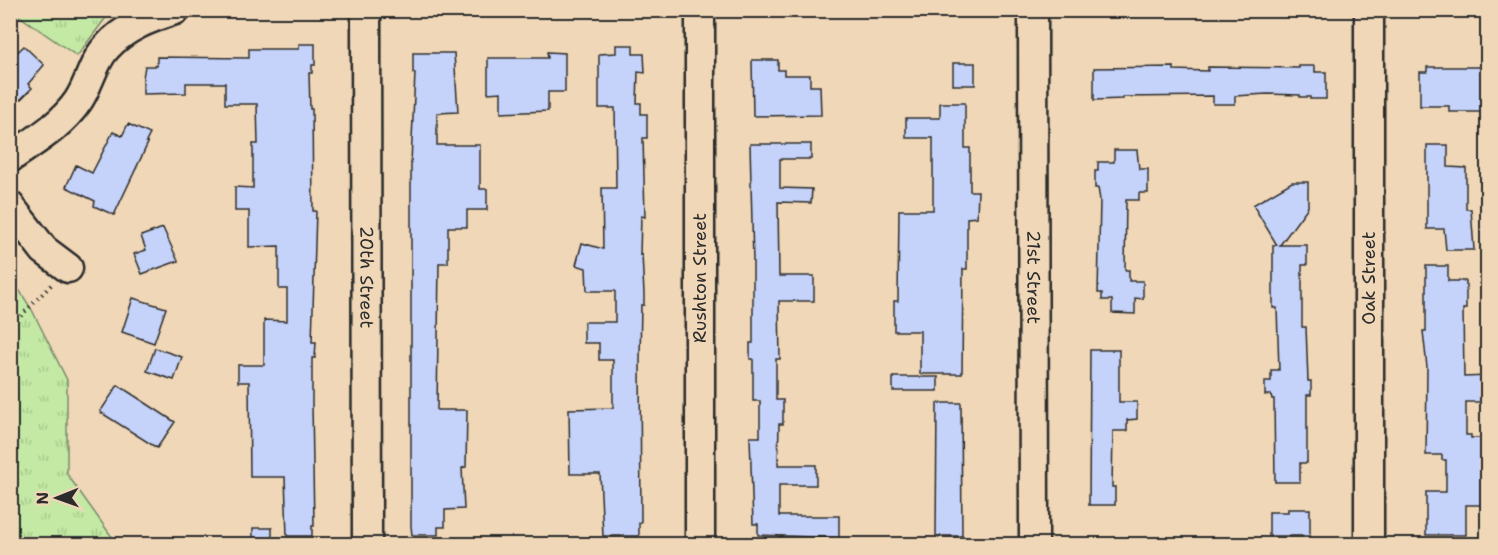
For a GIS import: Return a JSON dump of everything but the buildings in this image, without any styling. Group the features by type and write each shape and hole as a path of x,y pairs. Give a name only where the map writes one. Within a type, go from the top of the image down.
{"street":[{"path":"10,158 60,122 78,101 105,48 129,29 152,17 175,10"},
{"name":"20th Street","path":"366,10 367,544"},
{"name":"Rushton Street","path":"700,10 700,544"},
{"name":"21st Street","path":"1033,10 1034,544"},
{"name":"Oak Street","path":"1369,10 1369,544"},
{"path":"10,206 44,250 68,268"}],"path":[{"path":"10,321 19,318 68,268"}],"green space":[{"path":"12,11 111,11 77,56"},
{"path":"11,277 32,310 67,380 67,474 117,544 11,544"}]}
